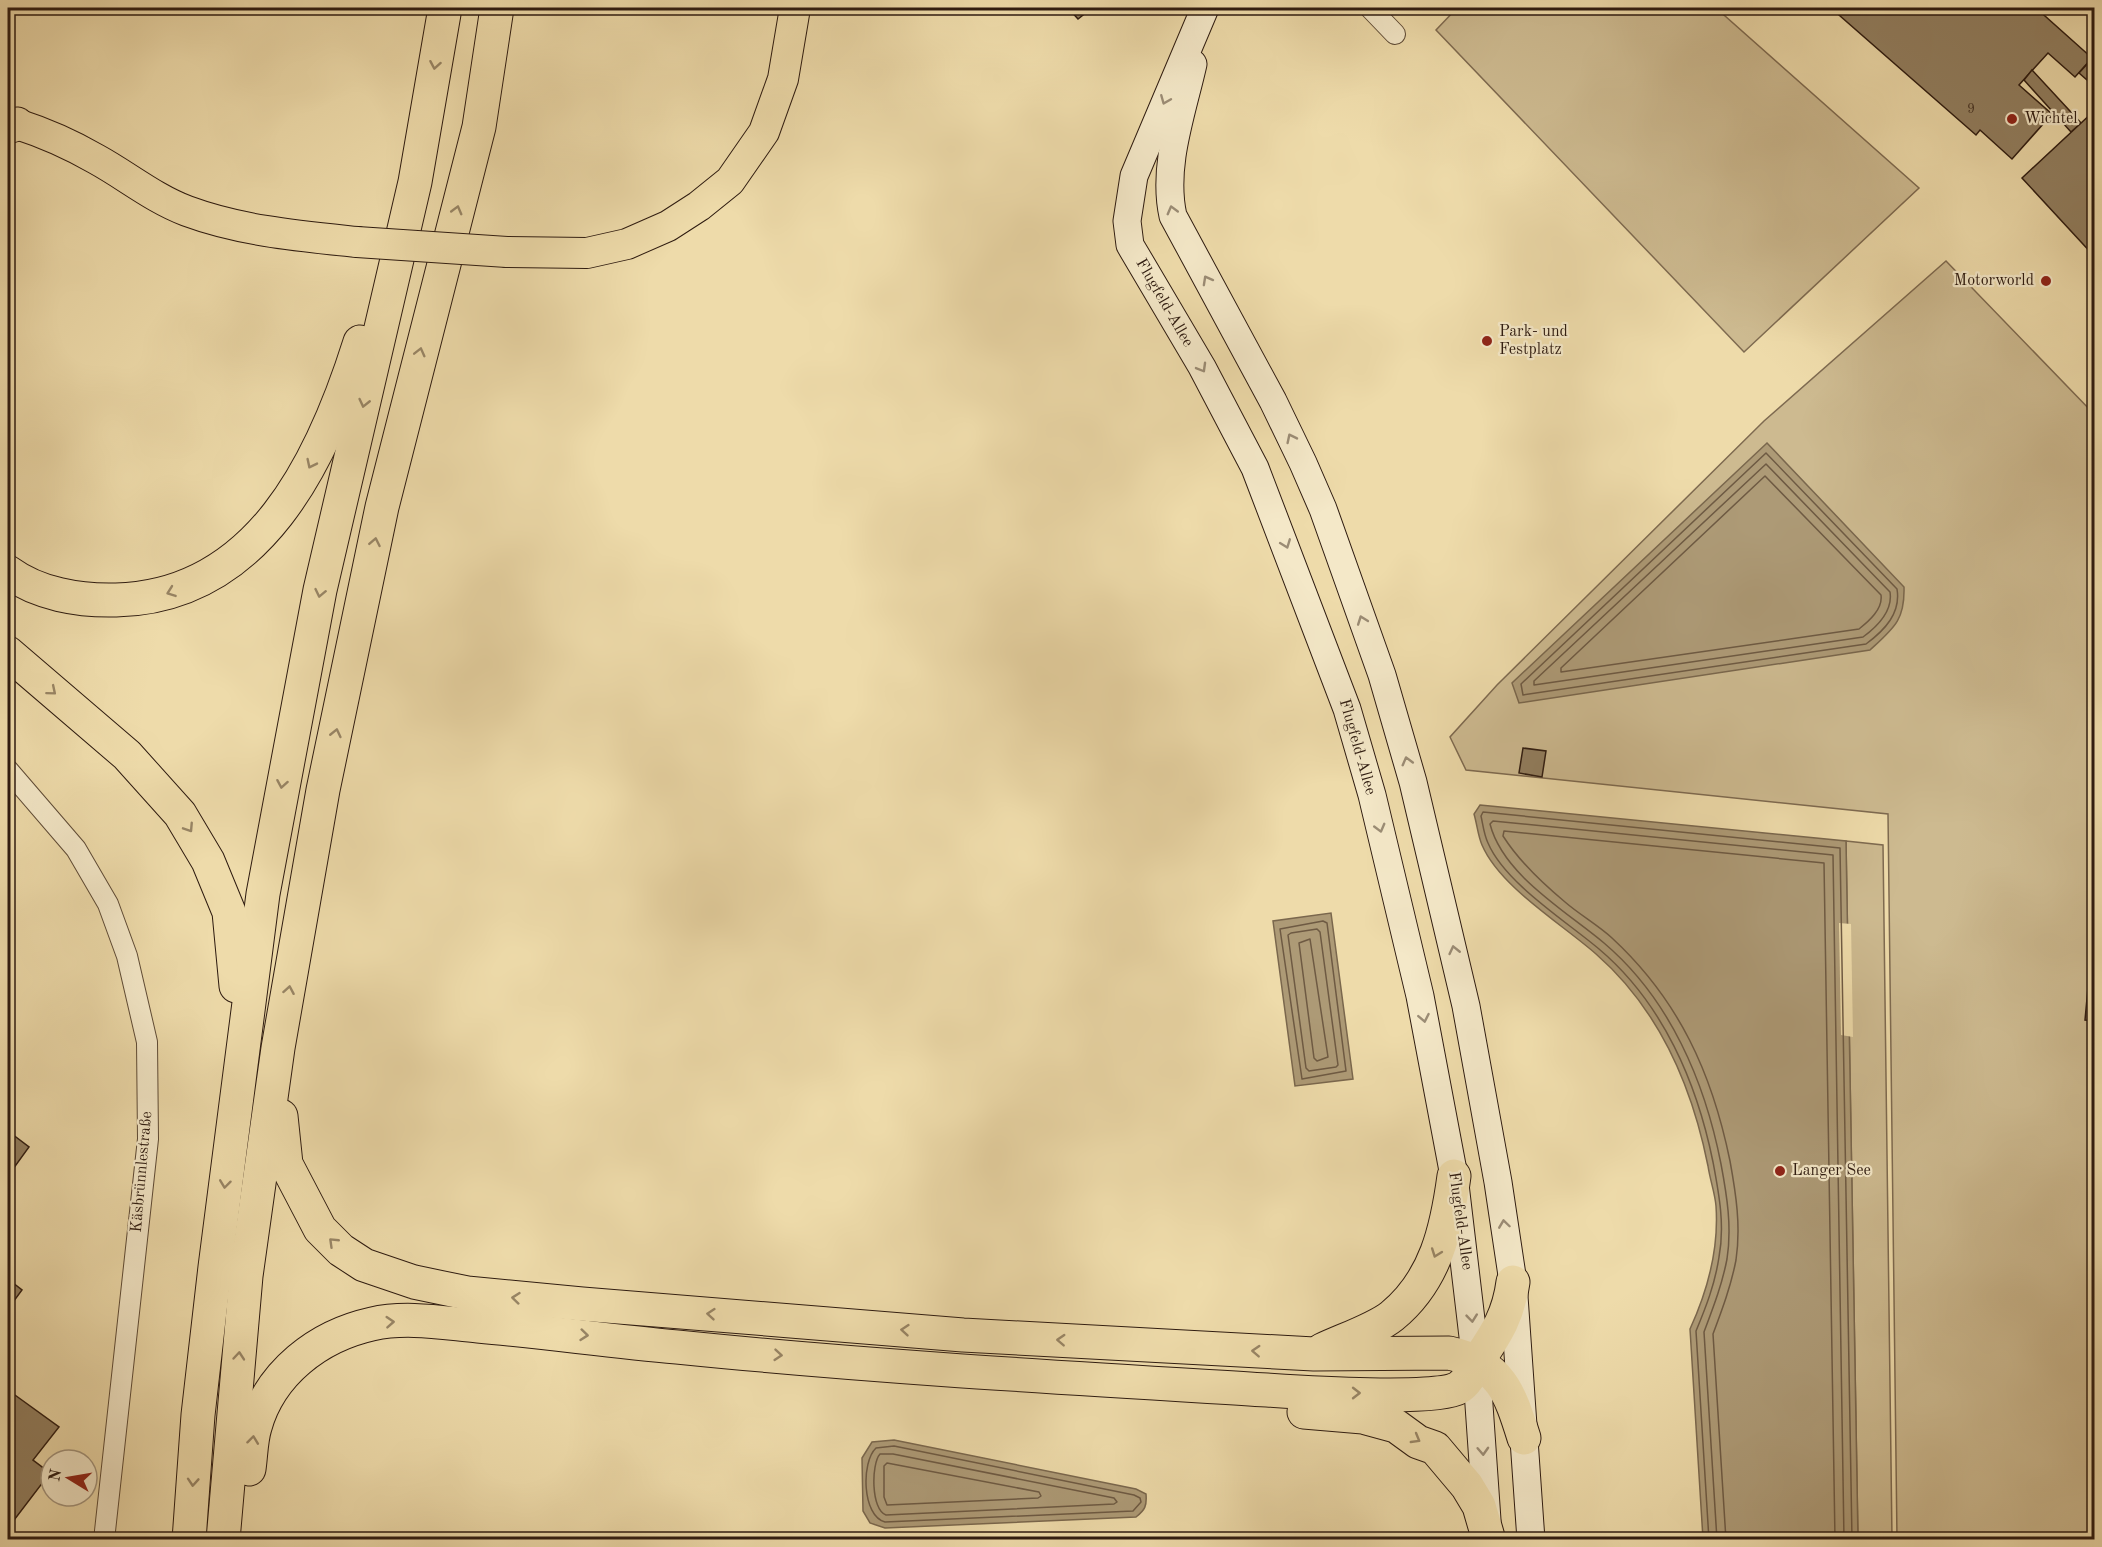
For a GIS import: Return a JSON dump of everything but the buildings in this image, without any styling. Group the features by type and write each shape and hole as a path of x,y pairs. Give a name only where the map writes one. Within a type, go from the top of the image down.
{"highway":[{"path":"189,1539 198,1415 232,1126 263,894 320,591 415,182 445,8"},
{"path":"223,1539 246,1276 278,1048 323,790 382,507 479,127 497,8"},
{"path":"8,572 43,590 69,597 99,601 133,600 163,595 195,583 222,568 245,550 285,506 305,477 321,444 359,345 381,271 393,214 415,182"},
{"path":"8,653 100,731 144,772 184,821 220,886 229,912 236,980 232,1126"},
{"path":"278,1048 286,1164 307,1207 320,1229 341,1250 363,1265 414,1282 478,1294 963,1335 1314,1354 1442,1353 1476,1362 1491,1370 1506,1387 1524,1438"},
{"path":"1314,1354 1391,1317 1410,1298 1437,1255 1448,1224 1454,1176"},
{"path":"241,1539 254,1430 271,1388 287,1369 314,1350 341,1334 373,1323 435,1322 582,1335 675,1347 963,1371 1320,1393 1412,1394 1458,1388 1471,1374 1476,1362 1504,1321 1513,1282"},
{"path":"963,1371 1181,1402 1363,1418 1396,1426 1418,1442 1435,1448 1450,1463 1479,1506 1488,1538"}],"main road":[{"path":"11,125 62,141 97,159 146,191 187,211 252,230 357,242 507,252 587,253 627,244 668,226 699,206 730,181 764,132 783,79 795,8"},
{"name":"Flugfeld-Allee","path":"1205,8 1134,176 1128,210 1130,245 1202,367 1255,468 1347,709 1394,882 1420,996 1454,1176 1476,1362 1488,1538"},
{"name":"Flugfeld-Allee","path":"1205,8 1172,158 1169,195 1173,216 1273,401 1303,463 1323,509 1389,698 1440,887 1466,1006 1497,1171 1513,1282 1531,1539"}],"street":[{"path":"1370,8 1395,34"},
{"name":"Käsbrünnlestraße","path":"8,770 76,849 108,904 127,956 147,1042 148,1139 104,1539"}],"shaded area":[{"path":"1457,8 1716,8 1919,188 1744,352 1436,30"},
{"path":"1946,261 2094,414 2094,1539 1897,1539 1888,814 1466,770 1450,737 1497,685 1764,421"},
{"path":"1846,841 1883,845 1892,1539 1858,1539"}],"water":[{"path":"1767,443 1904,587 1900,616 1886,636 1870,650 1519,703 1512,683"},
{"name":"Langer See","path":"1480,805 1846,841 1858,1539 1703,1539 1690,1329 1711,1270 1716,1238 1716,1206 1693,1107 1670,1051 1638,999 1596,954 1517,890 1491,861 1481,841 1474,814"},
{"path":"1331,913 1353,1079 1295,1086 1273,921"},
{"path":"894,1440 1136,1489 1146,1494 1146,1505 1136,1517 885,1528 870,1523 863,1511 862,1458 872,1442"}],"pier":[{"path":"1839,923 1851,924 1853,1037 1841,1035"}],"place":[{"name":"Wichtel","path":"2012,119"},
{"name":"Motorworld","path":"2046,281"},
{"name":"Park- und Festplatz","path":"1487,341"},
{"name":"Langer See","path":"1780,1171"}]}
